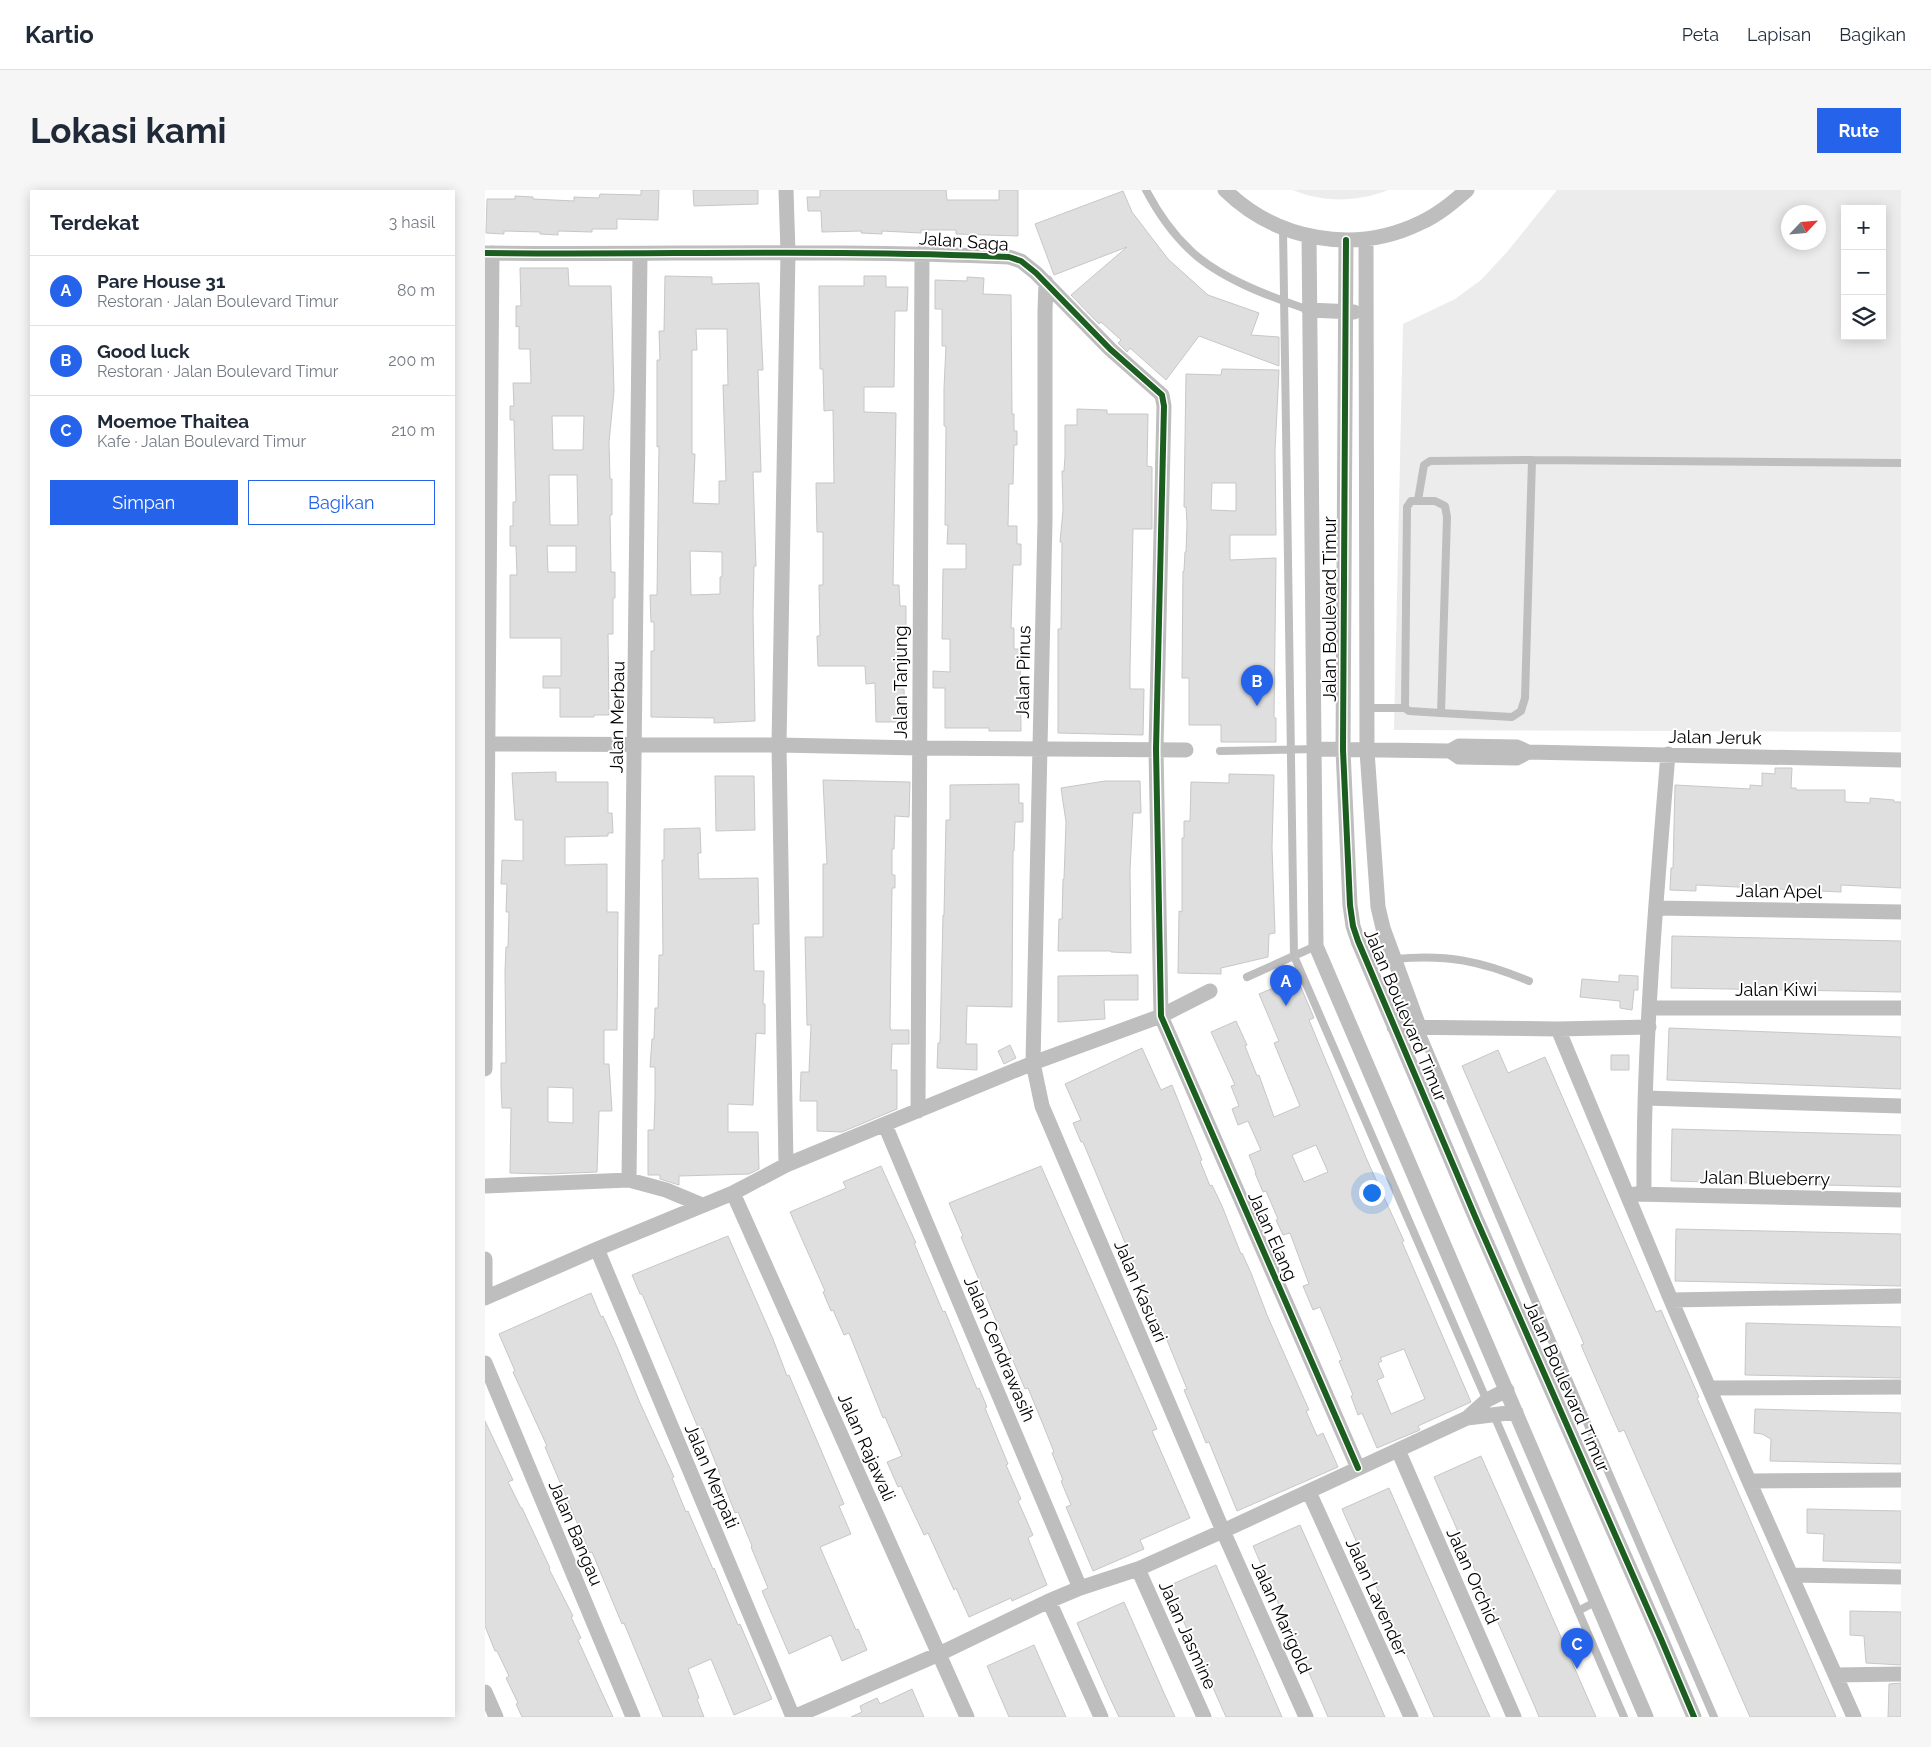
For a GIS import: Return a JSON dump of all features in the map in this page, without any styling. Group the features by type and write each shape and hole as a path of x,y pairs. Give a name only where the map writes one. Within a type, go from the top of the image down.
{"street":[{"path":"786,190 788,254 779,745 786,1165"},
{"path":"1225,190 1258,216 1283,229 1309,236 1346,240 1366,239 1393,233 1421,223 1437,214 1467,190"},
{"name":"Jalan Boulevard Timur","path":"1309,236 1316,946 1646,1717"},
{"name":"Jalan Boulevard Timur","path":"1366,239 1367,751 1378,907 1383,928 1420,1029"},
{"name":"Jalan Boulevard Timur","path":"1346,240 1343,750 1350,905 1353,926 1477,1222 1694,1717"},
{"path":"485,1069 489,253"},
{"name":"Jalan Saga","path":"489,253 639,255 922,253 1009,257 1027,265 1046,282 1110,349 1159,392 1163,399 1156,749"},
{"name":"Jalan Tanjung","path":"918,1111 922,253"},
{"name":"Jalan Merbau","path":"629,1180 639,255"},
{"name":"Jalan Pinus","path":"1033,1063 1045,521 1046,282"},
{"path":"1309,310 1345,313 1366,312"},
{"path":"486,744 779,745 1186,750"},
{"name":"Jalan Jeruk","path":"1315,749 1450,751 1459,746 1517,746 1528,752 1901,760"},
{"path":"1156,749 1161,1016"},
{"path":"1643,1194 1650,1008 1668,754"},
{"name":"Jalan Apel","path":"1656,908 1901,912"},
{"path":"485,1259 485,1298 733,1193 786,1165 1033,1063 1161,1016 1209,991"},
{"name":"Jalan Kiwi","path":"1650,1008 1901,1008"},
{"name":"Jalan Elang","path":"1161,1016 1358,1468"},
{"path":"1395,1027 1420,1029 1558,1030 1649,1027"},
{"path":"1558,1030 1671,1300 1854,1717"},
{"name":"Jalan Kasuari","path":"1033,1063 1042,1106 1223,1532"},
{"path":"1646,1098 1901,1106"},
{"name":"Jalan Cendrawasih","path":"885,1124 1080,1588"},
{"path":"485,1186 629,1180 666,1190 703,1205"},
{"name":"Jalan Rajawali","path":"733,1193 967,1717"},
{"name":"Jalan Blueberry","path":"1628,1194 1901,1200"},
{"name":"Jalan Merpati","path":"597,1249 793,1717"},
{"path":"1671,1300 1901,1296"},
{"name":"Jalan Bangau","path":"485,1364 633,1717"},
{"path":"1709,1388 1901,1387"},
{"path":"793,1717 939,1654 1049,1601 1080,1588 1138,1569 1223,1532 1467,1418 1487,1400 1507,1390"},
{"path":"1467,1418 1516,1412"},
{"name":"Jalan Orchid","path":"1398,1450 1514,1717"},
{"path":"1749,1481 1901,1480"},
{"name":"Jalan Lavender","path":"1309,1492 1411,1717"},
{"name":"Jalan Marigold","path":"1223,1532 1306,1717"},
{"name":"Jalan Jasmine","path":"1138,1569 1204,1717"},
{"path":"1792,1576 1901,1576"},
{"path":"1049,1601 1101,1717"},
{"path":"1836,1675 1901,1674"},
{"path":"485,1692 496,1717"}],"lane":[{"path":"1146,190 1156,208 1190,250 1224,275 1309,310"},
{"path":"1283,229 1294,956 1624,1717"},
{"path":"1367,708 1405,708 1409,712 1512,717 1521,711 1525,698 1531,460"},
{"path":"1418,500 1424,466 1430,461 1531,460 1901,464"},
{"path":"1405,708 1407,507 1411,501 1435,501 1445,506 1447,518 1441,713"},
{"path":"1220,751 1315,749"},
{"path":"1247,977 1316,946"},
{"path":"1395,959 1440,957 1475,961 1529,981"},
{"name":"Jalan Boulevard Timur","path":"1420,1029 1565,1374 1714,1717"},
{"path":"1578,1611 1597,1601"},
{"path":"1661,1639 1677,1631"}],"shaded area":[{"path":"1293,190 1388,190 1353,199 1328,199"},
{"path":"1557,190 1901,190 1901,732 1394,730 1403,324 1455,299 1481,280 1507,252"}],"building":[{"path":"641,190 659,190 658,220 617,219 617,229 592,229 592,232 558,231 558,235 540,234 540,232 504,231 504,234 486,233 487,199 515,199 515,196 574,201 574,197 599,198 600,194 641,195"},
{"path":"693,190 758,190 758,204 694,206"},
{"path":"820,190 946,190 947,200 999,200 999,190 1018,190 1018,236 956,234 956,230 921,230 921,233 882,231 882,234 861,233 862,231 822,232 821,211 808,211 807,197 820,197"},
{"path":"1123,191 1132,212 1168,259 1208,295 1259,313 1251,335 1279,337 1279,366 1199,336 1166,380 1130,348 1127,352 1118,343 1121,340 1101,322 1099,324 1071,295 1127,247 1054,275 1035,224"},
{"path":"520,268 568,268 569,286 611,286 614,391 609,442 610,479 612,479 612,515 610,515 611,572 615,572 615,598 613,598 613,634 608,634 609,715 560,717 560,688 543,688 543,676 561,676 561,638 510,638 510,575 517,575 516,546 510,546 510,526 513,526 513,502 516,502 514,420 510,420 510,406 514,406 513,383 531,383 530,349 519,349 519,326 516,327 516,306 521,306","holes":["552,416 584,416 583,450 553,450","549,475 577,475 578,525 550,525","547,546 576,546 576,572 548,572"]},
{"path":"665,276 712,277 712,284 759,283 763,370 758,370 761,472 753,472 756,566 754,566 753,613 755,721 714,723 714,718 651,717 651,651 654,651 654,622 651,622 650,595 657,595 659,446 657,447 657,360 660,360 659,331 664,331","holes":["696,329 727,329 728,385 723,385 726,481 719,481 719,504 693,503 695,454 692,454 692,350 697,350","690,551 722,552 720,594 691,595"]},
{"path":"864,276 886,276 886,287 908,287 907,311 895,311 894,387 864,387 864,412 896,413 893,585 899,585 900,606 906,606 906,625 898,625 899,660 897,660 898,689 904,689 905,722 876,722 875,683 866,684 865,666 818,666 817,636 820,636 819,585 823,585 823,532 817,532 816,483 834,483 833,410 824,411 823,369 820,369 819,286 864,286"},
{"path":"967,277 984,278 983,294 1011,295 1012,414 1014,414 1014,431 1017,431 1017,445 1014,445 1013,484 1009,484 1008,526 1017,526 1017,544 1021,544 1021,565 1013,565 1011,628 1014,628 1014,649 1020,649 1021,731 989,731 989,728 945,728 945,688 933,688 933,671 950,672 950,639 942,639 943,569 966,569 966,544 947,544 948,525 945,525 946,426 944,426 946,346 942,346 942,309 935,309 935,280 967,281"},
{"path":"1222,369 1279,370 1275,451 1276,535 1230,535 1230,560 1276,558 1274,718 1276,718 1276,742 1221,742 1221,725 1189,725 1189,678 1182,678 1183,571 1187,524 1186,507 1184,507 1186,374 1221,375","holes":["1212,483 1236,483 1236,511 1211,510"]},
{"path":"1077,409 1107,410 1107,414 1148,414 1147,466 1152,467 1152,529 1133,529 1130,669 1130,689 1144,689 1143,735 1058,733 1058,629 1061,629 1062,542 1060,542 1063,510 1062,471 1064,471 1065,456 1065,425 1077,425"},
{"path":"1775,768 1792,768 1791,788 1796,788 1796,790 1845,790 1845,802 1870,803 1870,798 1901,802 1901,888 1841,885 1841,892 1696,885 1696,891 1670,890 1671,868 1673,868 1675,785 1750,789 1750,785 1762,786 1762,773 1775,774"},
{"path":"556,772 556,782 608,782 608,813 612,813 613,833 608,833 608,836 565,837 565,865 607,864 607,912 618,912 617,1030 604,1030 604,1064 609,1064 612,1111 599,1111 597,1172 510,1173 511,1108 502,1108 501,1086 501,1063 506,1063 505,972 509,912 506,912 507,884 501,884 502,860 523,861 523,820 515,820 512,773","holes":["548,1087 573,1088 573,1123 548,1122"]},
{"path":"1229,774 1274,775 1272,847 1275,933 1269,934 1268,957 1221,968 1221,974 1178,973 1179,911 1182,912 1182,838 1184,838 1184,821 1190,821 1191,782 1229,783"},
{"path":"715,776 754,776 755,830 716,831"},
{"path":"823,780 910,782 909,817 895,816 894,849 892,849 892,875 895,875 895,888 892,888 890,1027 891,1030 909,1030 909,1044 892,1044 891,1070 897,1070 897,1109 842,1132 817,1131 817,1101 800,1101 801,1072 809,1072 811,1025 807,1025 805,937 823,937 823,864 827,864"},
{"path":"1105,781 1140,781 1141,813 1133,813 1130,870 1131,953 1058,951 1059,919 1062,919 1066,822 1061,788"},
{"path":"1019,784 1019,803 1023,803 1023,822 1015,822 1013,851 1012,1007 967,1006 966,1044 977,1044 977,1070 937,1068 938,1043 940,1043 946,820 950,820 950,785"},
{"path":"700,828 701,853 698,853 699,879 758,878 759,924 753,924 754,971 764,971 763,1004 765,1004 765,1034 756,1033 753,1105 728,1104 728,1132 758,1132 759,1169 749,1174 679,1176 679,1185 660,1179 660,1175 648,1175 648,1130 654,1130 655,1097 655,1067 650,1067 652,1039 654,1039 655,1008 658,1008 659,955 663,955 662,860 664,860 664,829"},
{"path":"1672,936 1901,941 1901,992 1671,988"},
{"path":"1138,975 1138,1000 1104,1000 1105,1019 1058,1022 1058,976"},
{"path":"1619,975 1638,976 1638,990 1634,990 1632,1010 1620,1008 1620,1001 1580,997 1582,979 1619,982"},
{"path":"1297,978 1314,1018 1309,1020 1471,1402 1418,1426 1420,1430 1377,1448 1362,1413 1358,1415 1351,1396 1353,1395 1339,1361 1342,1360 1320,1307 1313,1310 1303,1286 1309,1284 1290,1233 1283,1235 1266,1191 1263,1192 1255,1173 1249,1155 1261,1150 1248,1121 1238,1125 1232,1109 1239,1106 1231,1086 1235,1085 1211,1032 1236,1021 1247,1045 1245,1046 1257,1076 1259,1075 1274,1117 1300,1106 1274,1043 1279,1041 1259,994","holes":["1316,1145 1328,1172 1304,1182 1292,1155","1404,1349 1425,1399 1391,1414 1377,1380 1384,1377 1378,1363 1382,1361 1380,1358"]},
{"path":"1669,1028 1901,1037 1901,1089 1667,1080"},
{"path":"1010,1045 1016,1058 1004,1064 998,1051"},
{"path":"1142,1048 1161,1090 1172,1085 1202,1160 1200,1161 1210,1186 1212,1185 1222,1206 1241,1254 1251,1273 1267,1315 1309,1410 1306,1411 1317,1436 1323,1433 1338,1467 1237,1511 1209,1442 1206,1443 1184,1390 1187,1389 1162,1328 1083,1142 1081,1142 1073,1123 1081,1120 1065,1084"},
{"path":"1498,1050 1508,1073 1545,1057 1656,1312 1661,1310 1699,1397 1697,1398 1836,1717 1750,1717 1624,1430 1619,1432 1581,1345 1584,1344 1462,1066"},
{"path":"1611,1055 1629,1055 1629,1070 1611,1070"},
{"path":"1672,1129 1901,1135 1901,1187 1671,1181"},
{"path":"881,1166 916,1243 914,1243 943,1312 945,1311 977,1389 979,1388 987,1407 985,1408 1008,1464 1006,1465 1021,1499 1018,1501 1033,1535 1028,1538 1047,1585 1012,1601 1011,1598 969,1617 956,1588 954,1590 928,1533 924,1535 901,1486 898,1487 887,1462 902,1456 885,1417 883,1418 849,1333 844,1335 833,1310 831,1311 823,1292 825,1291 790,1212 846,1188 843,1182"},
{"path":"1041,1166 1157,1429 1152,1431 1190,1518 1140,1540 1144,1549 1093,1571 1066,1507 1071,1505 1052,1453 1054,1452 1028,1388 1025,1389 961,1237 963,1236 949,1203"},
{"path":"1676,1229 1901,1234 1901,1286 1675,1281"},
{"path":"728,1236 844,1504 839,1506 851,1534 820,1547 856,1630 858,1629 867,1650 842,1661 831,1635 789,1654 762,1591 768,1588 738,1512 735,1513 702,1428 699,1430 642,1294 640,1294 632,1275"},
{"path":"591,1293 674,1477 672,1478 686,1512 688,1511 738,1625 740,1624 772,1699 734,1715 711,1659 688,1669 704,1717 663,1717 624,1623 622,1624 592,1552 590,1553 545,1447 547,1446 513,1372 515,1371 499,1334"},
{"path":"1746,1323 1901,1327 1901,1378 1745,1375"},
{"path":"1755,1409 1901,1413 1901,1464 1770,1461 1771,1439 1762,1434 1754,1433"},
{"path":"485,1421 513,1480 508,1482 573,1616 571,1617 581,1638 578,1640 613,1717 522,1717 516,1704 518,1703 506,1678 509,1676 497,1651 495,1651 485,1626"},
{"path":"1481,1456 1596,1717 1539,1717 1434,1477"},
{"path":"1389,1488 1490,1717 1434,1717 1342,1509"},
{"path":"1807,1509 1901,1511 1901,1563 1823,1561 1824,1534 1807,1533"},
{"path":"1300,1525 1385,1717 1328,1717 1253,1546"},
{"path":"1216,1565 1282,1717 1226,1717 1174,1600 1168,1586"},
{"path":"1124,1602 1175,1717 1119,1717 1110,1698 1077,1623"},
{"path":"1850,1611 1901,1612 1901,1665 1866,1663 1864,1636 1850,1635"},
{"path":"1034,1645 1066,1717 1009,1717 987,1666"},
{"path":"1901,1683 1901,1717 1888,1717 1889,1684"},
{"path":"912,1689 924,1717 851,1717 862,1712 860,1706 877,1698 880,1704"}],"cycle path":[{"path":"1346,240 1343,750 1350,905 1353,926 1477,1221 1694,1717"},
{"path":"485,253 878,253 1009,257 1021,261 1036,273 1110,349 1162,395 1164,406 1156,749 1161,1016 1358,1468"}],"place":[{"name":"Good luck","path":"1257,706"},
{"name":"Pare House 31","path":"1286,1006"},
{"name":"Moemoe Thaitea","path":"1577,1669"}]}
